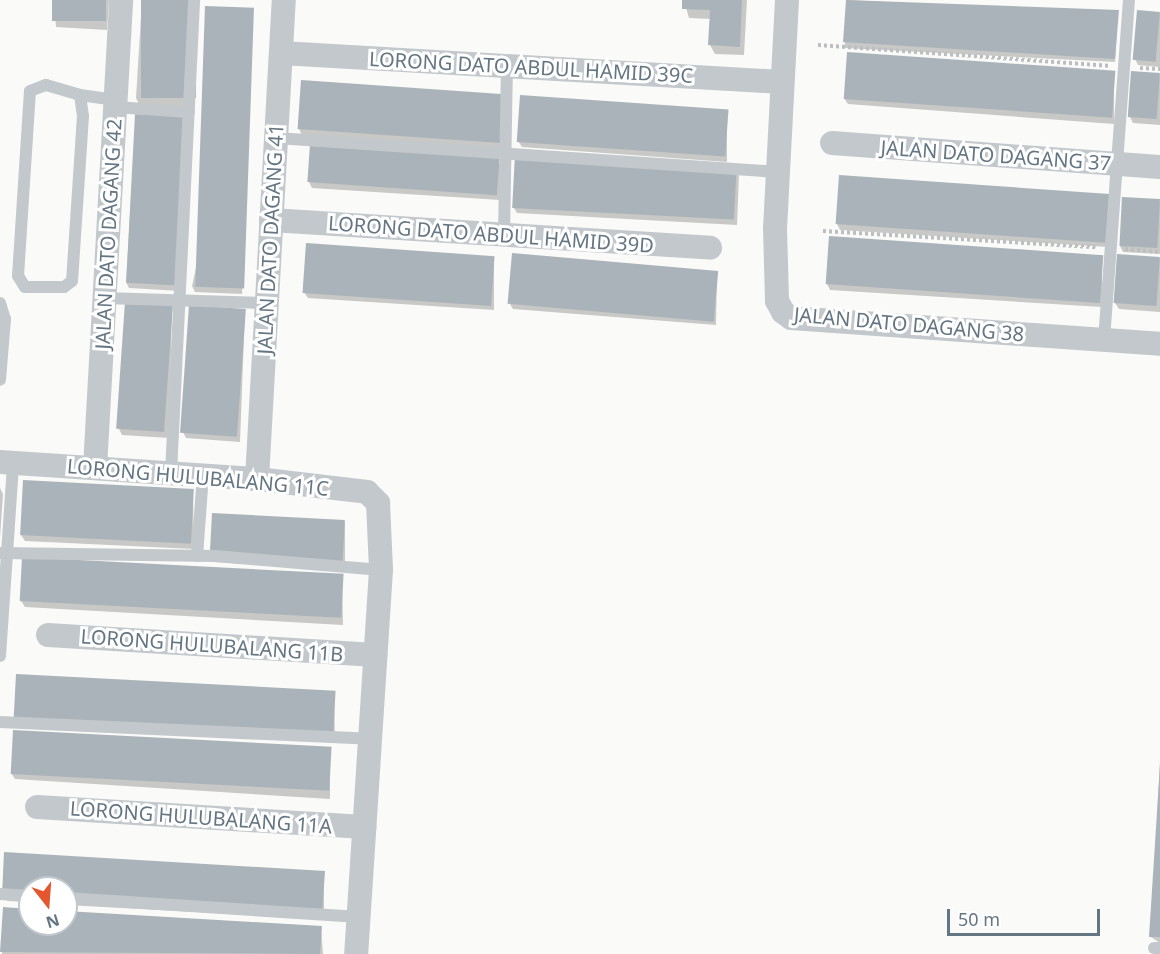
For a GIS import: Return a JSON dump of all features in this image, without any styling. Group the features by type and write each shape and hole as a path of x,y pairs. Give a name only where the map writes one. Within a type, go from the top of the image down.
{"street":[{"name":"JALAN DATO DAGANG 42","path":"95,468 121,0"},
{"name":"JALAN DATO DAGANG 41","path":"257,479 284,0"},
{"name":"JALAN DATO DAGANG 38","path":"787,0 778,172 777,301 791,318 1160,344"},
{"name":"LORONG DATO ABDUL HAMID 39C","path":"281,53 782,81"},
{"name":"JALAN DATO DAGANG 37","path":"831,143 1160,167"},
{"name":"LORONG DATO ABDUL HAMID 39D","path":"272,220 710,248"},
{"name":"LORONG HULUBALANG 11C","path":"7,463 257,479 367,492 378,503 381,570"},
{"path":"356,954 381,570"},
{"name":"LORONG HULUBALANG 11B","path":"48,635 375,655"},
{"name":"LORONG HULUBALANG 11A","path":"37,807 364,827"}],"lane":[{"path":"171,473 182,300 194,0"},
{"path":"1104,340 1114,164 1129,0"},
{"path":"504,235 507,66"},
{"path":"80,95 72,281 64,287 25,287 18,276 30,91 46,85 115,104 189,112"},
{"path":"276,138 778,172"},
{"path":"105,298 267,303"},
{"path":"0,303 5,320 0,380"},
{"path":"0,656 7,463"},
{"path":"197,556 203,475"},
{"path":"4,553 197,556 381,570"},
{"path":"0,722 370,739"},
{"path":"0,894 18,895"},
{"path":"78,899 359,917"}],"path":[{"path":"818,45 1160,69"},
{"path":"823,231 1160,252"}],"building":[{"path":"52,0 106,0 106,21 52,21"},
{"path":"141,0 196,0 196,98 141,98"},
{"path":"682,0 742,0 740,47 708,45 710,10 682,9"},
{"path":"846,0 1119,10 1115,59 843,42"},
{"path":"205,6 254,8 244,289 195,287"},
{"path":"1137,10 1160,12 1156,62 1133,60"},
{"path":"847,52 1115,71 1112,118 844,99"},
{"path":"1131,71 1160,73 1157,119 1128,117"},
{"path":"301,80 505,94 501,143 298,129"},
{"path":"520,95 728,110 725,156 517,142"},
{"path":"135,114 187,117 178,285 126,283"},
{"path":"310,144 500,157 497,195 307,182"},
{"path":"515,154 737,166 734,220 512,208"},
{"path":"839,175 1109,194 1106,243 836,224"},
{"path":"1122,197 1160,199 1157,248 1119,246"},
{"path":"829,236 1103,255 1100,303 826,284"},
{"path":"306,243 495,256 491,306 303,293"},
{"path":"512,253 718,271 714,322 508,304"},
{"path":"1117,254 1160,257 1156,306 1114,303"},
{"path":"125,302 173,305 164,432 116,429"},
{"path":"189,305 246,309 237,437 180,433"},
{"path":"23,480 194,489 191,544 20,535"},
{"path":"212,513 345,520 343,564 210,557"},
{"path":"22,557 344,574 341,618 20,601"},
{"path":"16,674 336,691 333,735 14,718"},
{"path":"13,730 332,747 329,791 11,774"},
{"path":"1160,765 1160,937 1149,937"},
{"path":"4,852 325,871 322,914 78,900 78,876 18,876 18,897 2,896"},
{"path":"3,907 18,908 18,936 78,936 78,912 322,926 320,954 0,952"}]}
